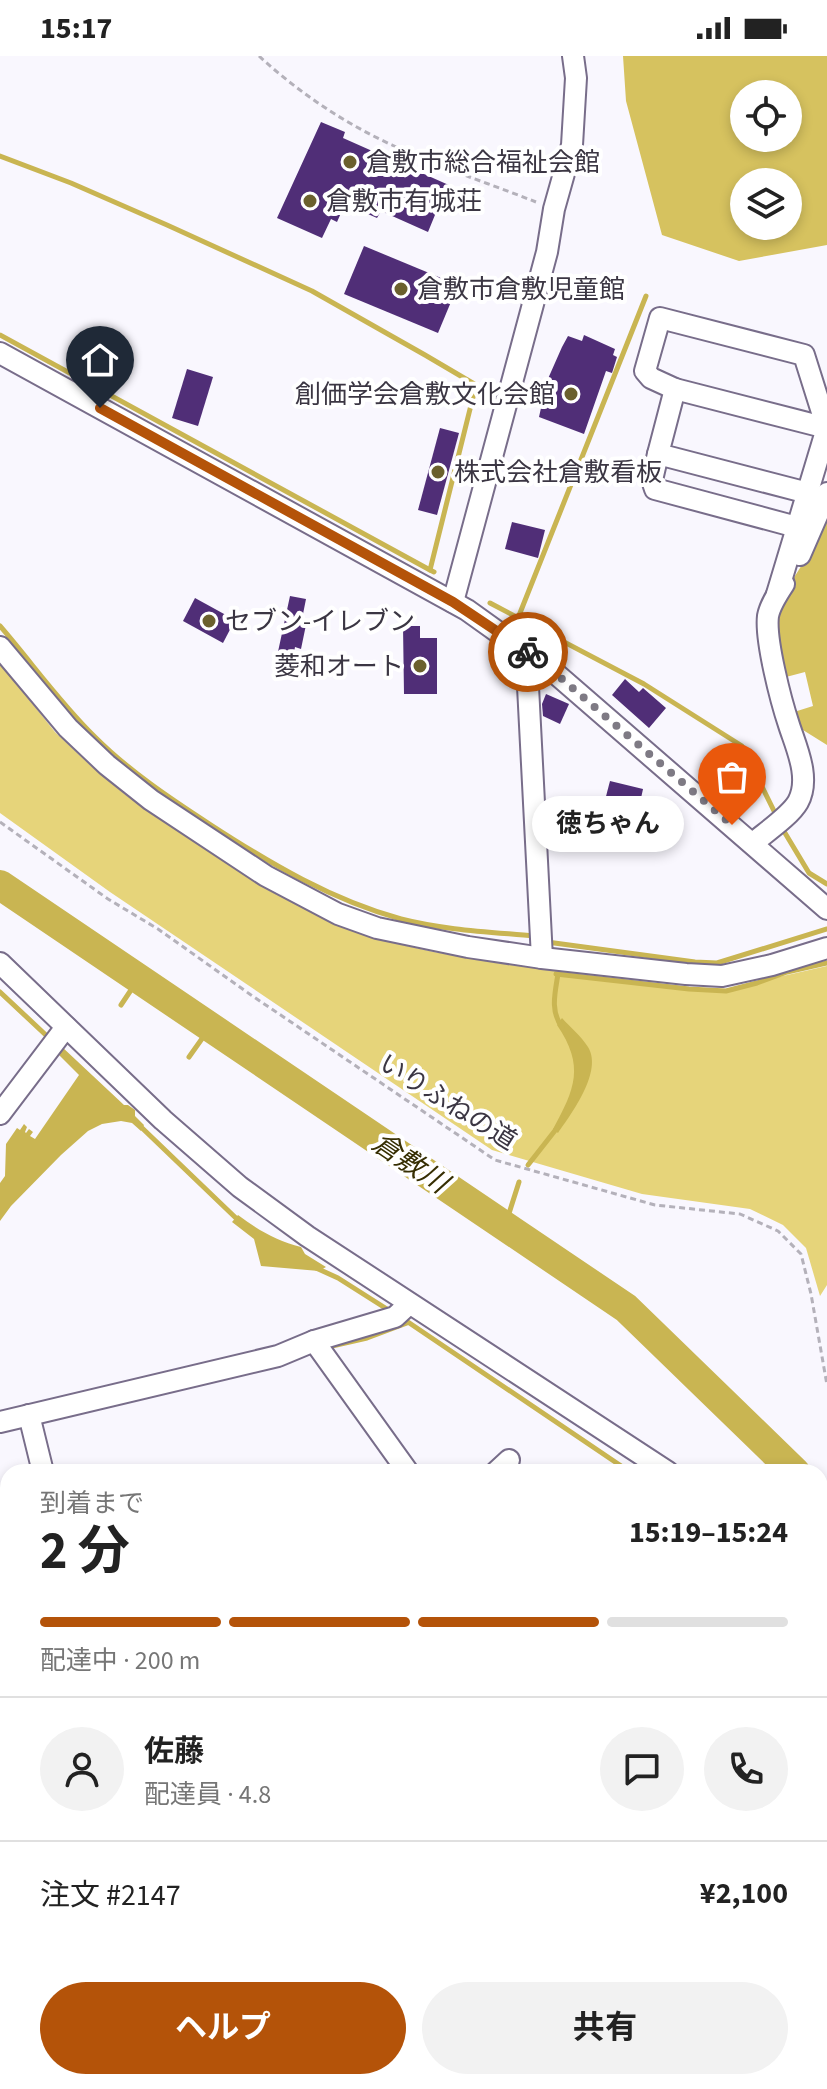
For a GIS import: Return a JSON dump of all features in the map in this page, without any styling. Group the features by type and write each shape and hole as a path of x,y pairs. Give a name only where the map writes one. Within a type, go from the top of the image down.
{"street":[{"path":"453,602 547,252 554,209 572,145 576,78 573,56"},
{"path":"753,843 798,802 803,777 795,738 789,727 776,677 768,615 821,511 818,493 827,428 804,355 660,318 645,371 651,378 675,389 827,428"},
{"path":"0,353 453,602 530,654 827,909"},
{"path":"675,389 652,480 655,489 793,526"},
{"path":"658,454 818,493"},
{"path":"0,647 68,728 107,765 162,808 266,876 338,914 377,928 443,942 542,948 686,974 722,976 827,948"},
{"path":"530,654 527,667 542,948"},
{"path":"0,963 57,1039 163,1120 240,1187 402,1311 655,1464"},
{"path":"0,1114 57,1039"},
{"path":"0,1422 278,1356 402,1311"},
{"path":"314,1341 402,1464"},
{"path":"29,1415 41,1464"}],"path":[{"path":"259,56 286,81 356,126 393,145 554,209"},
{"name":"いりふねの道","path":"0,822 108,899 158,929 495,1160 655,1205 740,1214 778,1231 801,1254 827,1385"}],"shaded area":[{"path":"623,56 827,56 827,245 739,261 662,235 626,101"},
{"path":"827,510 827,745 803,730 794,712 813,706 805,672 786,677 772,619 781,598 812,549"},
{"path":"0,663 55,732 127,796 268,890 327,920 381,940 497,963 695,988 726,989 827,966 827,1285 820,1296 806,1248 783,1225 750,1209 642,1194 492,1150 110,892 0,813"},
{"path":"562,1018 588,1047 592,1068 584,1092 558,1133 553,1129 567,1102 574,1077 571,1053 557,1025"},
{"path":"61,1046 124,1105 135,1110 135,1116 144,1125 141,1131 132,1123 121,1121 102,1124 88,1131 11,1206 0,1221 0,1183 5,1176 6,1144 17,1128 20,1130 24,1124 27,1127 25,1132 29,1129 33,1132 30,1136 35,1139 79,1075 56,1052"},
{"path":"238,1215 268,1234 301,1247 305,1254 326,1267 319,1271 261,1266 254,1239 232,1222"}],"building":[{"name":"倉敷市総合福祉会館","path":"321,122 345,132 343,138 451,186 447,193 452,195 444,214 437,210 428,232 381,211 377,218 345,204 337,222 331,219 322,238 277,218"},
{"path":"364,246 458,285 438,333 344,294"},
{"name":"創価学会倉敷文化会館","path":"584,335 615,349 613,355 617,357 612,373 606,371 584,434 539,417 547,381 568,336 582,341"},
{"path":"187,369 213,377 198,426 172,418"},
{"name":"株式会社倉敷看板","path":"440,428 459,433 437,515 418,510"},
{"path":"512,522 545,530 538,558 505,549"},
{"path":"290,596 306,599 302,619 307,620 301,649 295,647 292,664 276,661"},
{"name":"セブン-イレブン","path":"195,598 235,620 223,643 183,621"},
{"name":"菱和オート","path":"403,626 420,626 420,638 437,638 437,694 404,694"},
{"path":"625,679 639,692 643,688 666,708 649,728 612,695"},
{"path":"546,694 569,704 560,724 543,716 542,704"},
{"path":"610,781 643,789 638,812 604,804"}],"waterway":[{"path":"0,156 71,183 312,291 476,385 430,570 434,572"},
{"path":"518,618 646,296"},
{"path":"0,335 430,570"},
{"path":"490,603 644,684 742,746 776,815"},
{"path":"0,626 70,711 122,761 181,805 279,867 351,902 401,919 450,928 534,936"},
{"path":"782,828 809,873 827,884"},
{"name":"倉敷川","path":"0,885 626,1308 787,1464"},
{"path":"547,942 717,963 827,929"},
{"path":"556,974 726,991 827,963"},
{"path":"558,974 555,1008 562,1027"},
{"path":"121,1005 139,978"},
{"path":"0,992 49,1038"},
{"path":"189,1057 211,1026"},
{"path":"140,1126 239,1221"},
{"path":"528,1165 557,1128"},
{"path":"505,1226 519,1182"},
{"path":"316,1268 338,1278 390,1311"},
{"path":"402,1318 618,1464"},
{"path":"332,1346 367,1338 407,1323"}],"way so far":[{"path":"528,652 732,825"}],"place":[{"name":"倉敷市総合福祉会館","path":"350,162"},
{"name":"倉敷市有城荘","path":"310,201"},
{"name":"倉敷市倉敷児童館","path":"401,289"},
{"name":"創価学会倉敷文化会館","path":"571,394"},
{"name":"株式会社倉敷看板","path":"438,472"},
{"name":"セブン-イレブン","path":"209,621"},
{"name":"菱和オート","path":"420,666"},
{"name":"徳ちゃん","path":"732,825"}],"route":[{"path":"100,408 453,602 528,652"}]}
